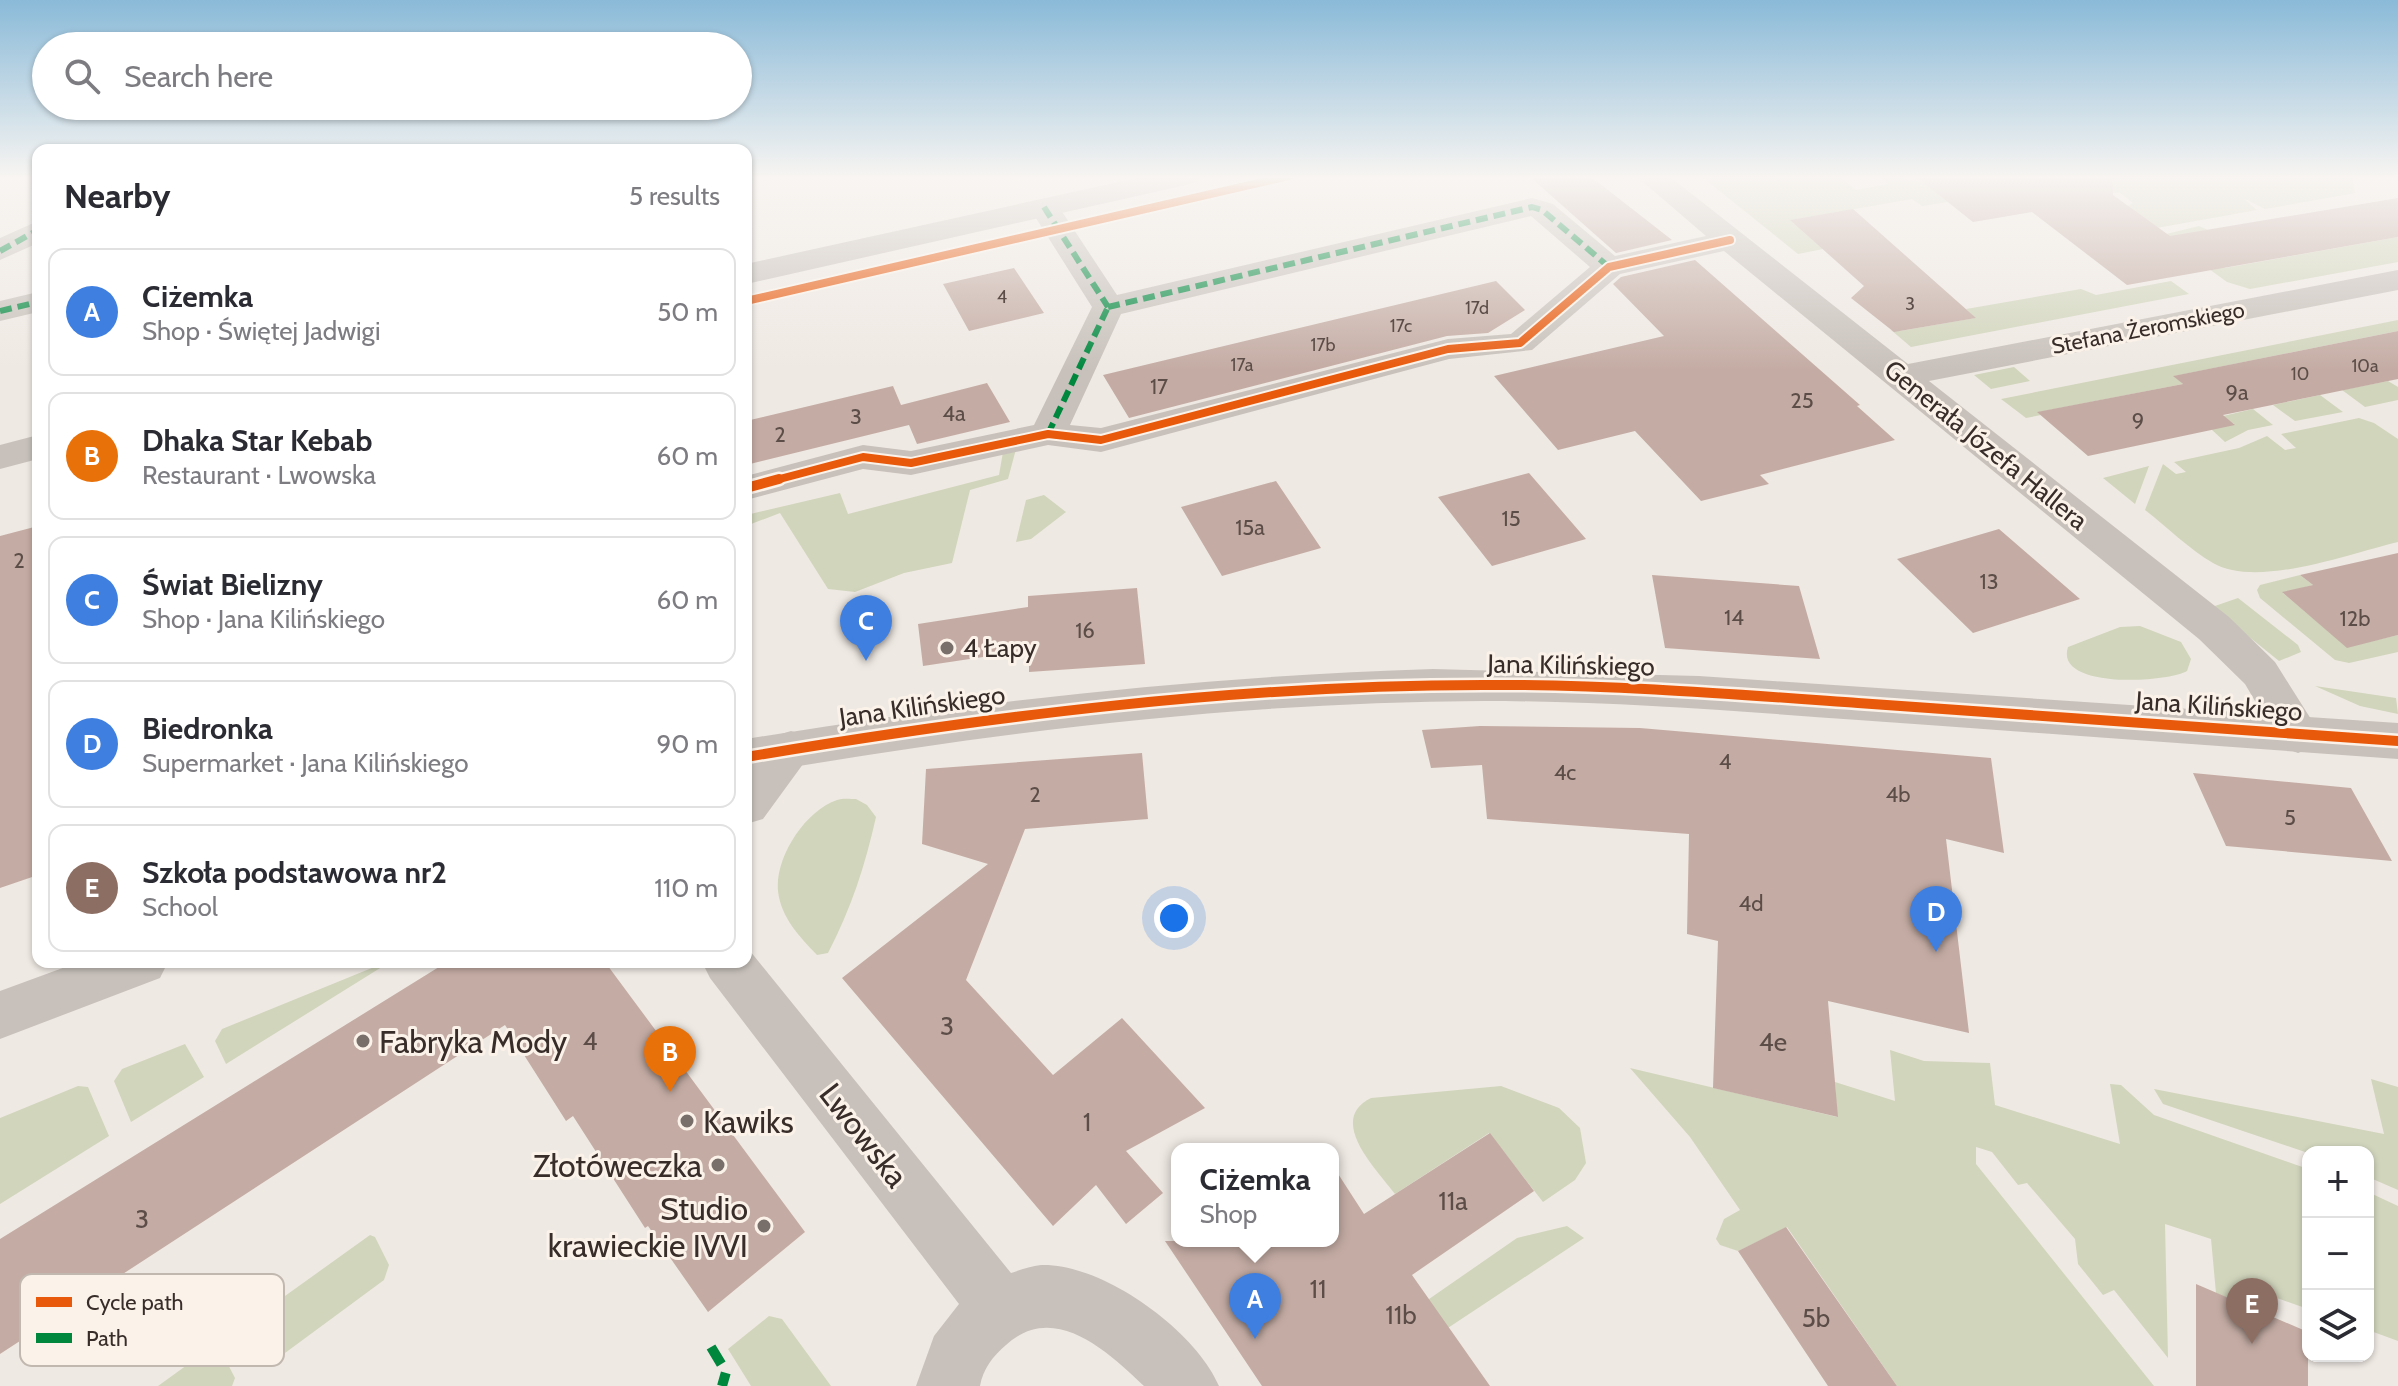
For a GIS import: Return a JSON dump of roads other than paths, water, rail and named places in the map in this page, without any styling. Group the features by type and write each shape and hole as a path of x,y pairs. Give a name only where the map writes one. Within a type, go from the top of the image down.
{"street":[{"path":"0,251 19,241"},
{"path":"752,273 894,241"},
{"path":"1066,241 1108,307"},
{"path":"1108,307 1389,241"},
{"path":"1578,241 1609,267"},
{"path":"752,486 863,457 911,463 1048,434 1101,440 1448,349 1520,343 1609,267 1727,241"},
{"name":"Generała Józefa Hallera","path":"1731,241 2214,628 2260,673 2298,735"},
{"name":"Stefana Żeromskiego","path":"1899,376 2398,280"},
{"path":"0,311 32,303"},
{"path":"1048,434 1108,307"},
{"path":"0,457 32,449"},
{"name":"Jana Kilińskiego","path":"752,756 1061,709 1177,698 1435,685 1621,686 2398,741"},
{"path":"752,798 791,749"},
{"path":"0,1015 126,968"},
{"name":"Lwowska","path":"733,968 1000,1308"},
{"path":"948,1386 951,1363 972,1334 1000,1308 1029,1295 1061,1295 1097,1309 1157,1352 1187,1386"}],"place":[{"name":"4 Łapy","path":"947,648"},
{"name":"Świat Bielizny","path":"866,661"},
{"name":"Biedronka","path":"1936,952"},
{"name":"Fabryka Mody","path":"363,1041"},
{"name":"Dhaka Star Kebab","path":"670,1092"},
{"name":"Kawiks","path":"687,1121"},
{"name":"Złotóweczka","path":"718,1165"},
{"name":"Studio krawieckie IVVI","path":"764,1226"},
{"name":"Ciżemka","path":"1255,1339"},
{"name":"Szkoła podstawowa nr2","path":"2252,1344"}]}
